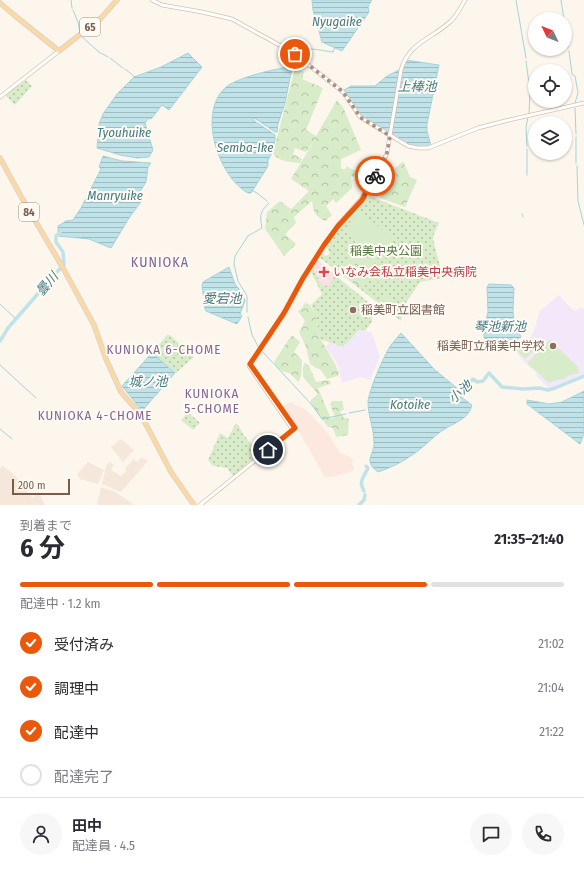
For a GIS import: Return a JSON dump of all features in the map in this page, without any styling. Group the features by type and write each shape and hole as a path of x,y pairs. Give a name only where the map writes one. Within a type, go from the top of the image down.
{"main road":[{"name":"65","path":"59,51 101,18 117,0"},
{"path":"152,0 162,5 232,19 295,54 343,92 360,117 408,146 428,148 478,128 584,103"},
{"path":"200,505 294,429 250,365 284,313 303,278 324,245 365,194 385,158 401,70 405,59 414,47 452,20 466,0"},
{"path":"0,3 59,51 0,97"},
{"name":"84","path":"0,158 32,218 62,267 98,332 103,350 118,386 142,415 167,464 194,505"}],"shaded area":[{"name":"いなみ会私立稲美中央病院","path":"316,260 318,260 335,275 329,286 322,285 312,267"},
{"name":"稲美町立稲美中学校","path":"559,295 574,311 582,307 584,310 584,374 557,386 548,388 536,375 537,373 524,362 516,351 532,336 540,311"},
{"path":"360,329 372,333 380,357 370,380 361,377 342,383 338,365 326,347 329,342 343,347"},
{"path":"290,402 305,409 327,432 340,453 353,459 353,471 332,477 325,477 283,407"},
{"path":"121,439 134,450 123,462 111,447"},
{"path":"142,457 148,461 121,492 102,484 106,467 109,462 114,465 111,470 121,476 126,471 125,468 134,459 137,462"},
{"path":"88,462 104,470 98,484 80,479 77,474"},
{"path":"2,465 18,479 17,482 33,498 39,492 45,505 0,505 0,469"},
{"path":"101,487 115,492 133,504 97,505"}],"green space":[{"path":"295,68 304,72 302,79 323,88 306,130 316,136 337,100 343,107 361,150 341,159 341,169 345,169 347,167 366,175 363,179 351,176 352,188 336,203 333,199 326,206 332,215 325,221 315,213 312,201 294,217 296,223 285,234 296,244 284,256 265,229 267,212 280,201 291,209 309,191 291,179 314,141 306,152 295,148 293,154 302,159 300,163 281,160 273,153"},
{"path":"26,80 32,86 15,105 5,95 17,84 20,85"},
{"path":"403,161 410,177 417,180 405,207 380,198 389,174"},
{"name":"稲美中央公園","path":"369,196 439,223 433,239 443,278 420,282 405,304 401,321 319,257 322,251 325,256 330,254 326,245 338,226 355,210 364,198"},
{"path":"359,211 392,237 376,256 344,230"},
{"path":"358,248 364,252 347,274 341,269"},
{"path":"365,251 391,270 390,273 384,270 381,273 387,279 381,284 372,278 362,288 346,275"},
{"path":"435,262 438,273 429,276 416,275 414,271 416,269"},
{"name":"稲美中央公園","path":"312,267 322,285 329,286 335,275 373,306 372,322 365,331 360,329 343,347 320,339 316,316 311,305 322,294 311,272 309,271"},
{"path":"385,293 398,303 390,312 378,302"},
{"path":"305,303 309,304 316,315 320,338 334,362 339,373 338,376 327,379 320,369 310,364 306,347 299,332 305,321 298,311"},
{"path":"167,335 170,335 194,357 176,373 152,353"},
{"path":"291,336 300,342 294,352 302,360 299,382 289,373 278,369 274,362"},
{"path":"531,338 539,346 525,359 517,351"},
{"path":"550,340 578,367 579,373 549,383 527,363"},
{"path":"305,363 309,366 316,382 329,380 331,383 318,388 331,419 335,417 330,404 332,401 342,401 344,409 340,412 344,418 349,419 348,435 336,437 333,428 328,427 310,403 311,400 318,394 303,377 303,367"},
{"path":"188,412 200,423 193,430 181,420"},
{"path":"236,423 259,454 233,476 227,468 213,466 208,460 220,433 228,438"}],"water":[{"name":"Nyugaike","path":"312,0 372,0 368,6 369,12 342,51 322,42 313,10"},
{"name":"Tyouhuike","path":"188,53 202,67 169,110 162,105 151,119 149,118 145,123 153,150 149,157 137,158 120,155 97,148 98,136 101,134 99,124 103,114 117,94 134,77 161,67"},
{"name":"上棒池","path":"406,60 439,65 427,124 427,131 431,146 415,146 392,135 402,71"},
{"name":"Semba-Ike","path":"289,67 292,68 277,132 254,118 253,120 275,135 275,140 268,160 268,166 251,193 248,193 228,174 215,144 212,128 213,113 217,99 230,84 246,77"},
{"path":"399,70 389,132 387,133 362,117 344,90 351,86 375,86 387,76"},
{"name":"Manryuike","path":"103,156 122,161 151,163 148,167 146,182 139,193 142,200 111,248 89,239 58,236 58,226 66,221 73,220 81,208 101,169 99,167"},
{"name":"愛宕池","path":"229,267 235,284 242,293 245,301 240,314 242,316 237,324 206,311 205,309 202,285 203,282"},
{"name":"琴池新池","path":"489,284 511,285 514,288 514,321 521,337 507,342 494,341 484,338 484,329 488,312 487,287"},
{"name":"Kotoike","path":"401,333 435,370 463,393 461,397 472,405 468,414 440,432 414,454 378,472 373,468 370,461 374,442 368,402 374,381 385,356 391,345"},
{"name":"城ノ池","path":"152,353 175,373 142,411 122,386"},
{"path":"584,391 584,434 580,444 527,404 527,400 549,404 562,402"}],"waterway":[{"path":"71,0 72,8"},
{"path":"516,0 526,58"},
{"path":"561,0 563,12"},
{"path":"73,10 80,32"},
{"path":"81,36 100,53"},
{"path":"297,54 301,51 310,49 333,52 335,47"},
{"path":"101,53 108,57"},
{"path":"570,56 572,74 575,76 578,93 575,103"},
{"path":"292,64 295,57"},
{"path":"110,58 123,68"},
{"path":"526,61 530,91 529,114"},
{"path":"125,69 135,77"},
{"path":"575,108 576,134"},
{"path":"527,146 526,127 528,117"},
{"path":"576,137 576,163"},
{"path":"527,149 527,175"},
{"path":"577,166 578,201 584,225"},
{"path":"251,190 267,201"},
{"path":"247,312 247,296 238,281 234,264 235,256 248,236 262,228 261,214 263,209 269,203"},
{"name":"曇川","path":"0,341 8,328 64,264 63,252 56,242 56,236 60,233"},
{"path":"0,304 16,319"},
{"path":"248,317 252,335 259,348"},
{"path":"262,351 312,405 322,419 346,414"},
{"path":"0,365 36,398"},
{"name":"小池","path":"459,394 473,379 477,382 483,381 489,373 502,387 523,389 539,388 548,390 584,376"},
{"path":"349,413 365,410"},
{"path":"0,429 12,439"},
{"name":"小池","path":"364,491 362,488 362,482 368,468 366,466"},
{"name":"小池","path":"359,505 364,500 365,495"}],"way so far":[{"path":"295,54 343,92 360,117 390,136 387,153 375,176"}],"place":[{"name":"いなみ会私立稲美中央病院","path":"324,272"},
{"name":"稲美町立図書館","path":"353,310"},
{"name":"稲美町立稲美中学校","path":"553,346"}],"district":[{"name":"KUNIOKA","path":"160,262"},
{"name":"KUNIOKA 6-CHOME","path":"164,349"},
{"name":"KUNIOKA 5-CHOME","path":"212,400"},
{"name":"KUNIOKA 4-CHOME","path":"95,415"}],"route":[{"path":"268,450 295,428 250,364 284,313 303,278 324,245 345,217 362,200 375,176"}]}
